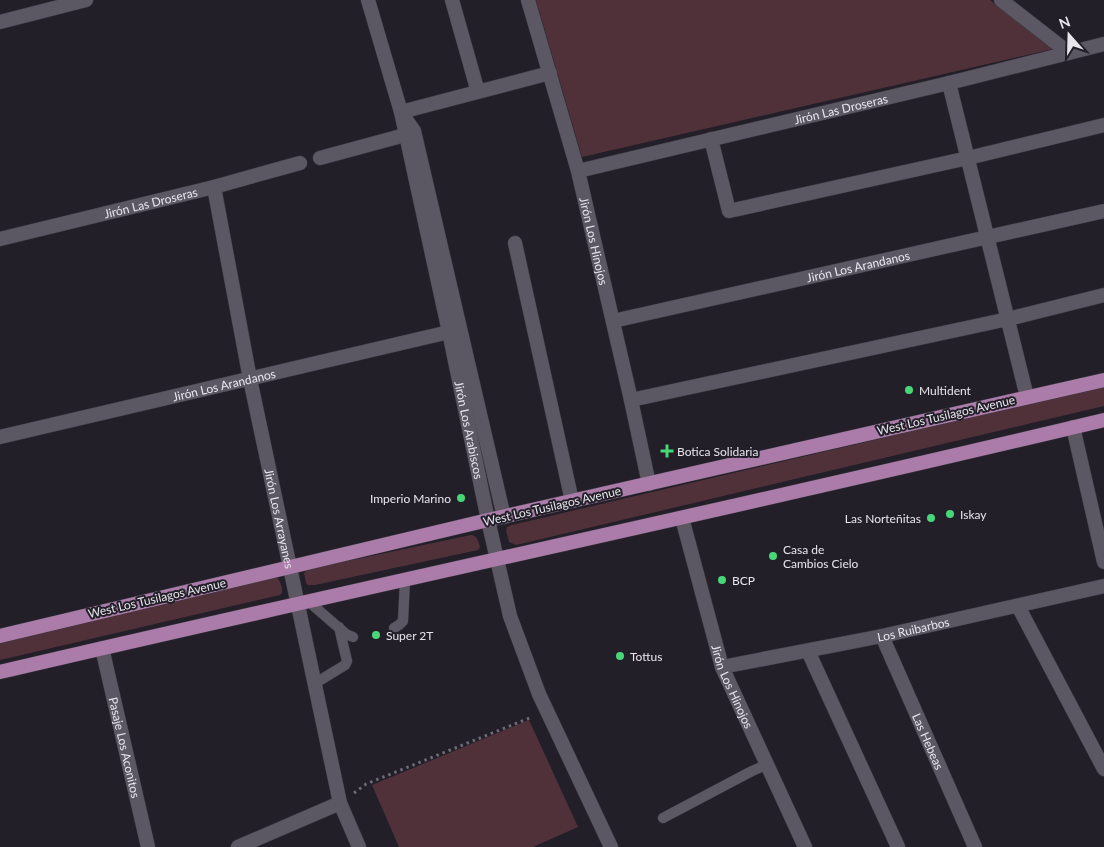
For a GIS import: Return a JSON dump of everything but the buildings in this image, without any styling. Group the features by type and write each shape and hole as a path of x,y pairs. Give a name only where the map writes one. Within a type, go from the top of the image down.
{"main road":[{"name":"West Los Tusilagos Avenue","path":"0,636 488,520 1104,380"},
{"path":"0,672 497,558 682,518 1104,420"}],"street":[{"path":"0,22 86,0"},
{"name":"Jirón Los Arabiscos","path":"368,0 401,112 510,616 539,694 612,847"},
{"path":"452,0 478,92"},
{"name":"Jirón Los Hinojos","path":"528,0 578,171 649,484"},
{"path":"1001,0 1069,53"},
{"name":"Jirón Las Droseras","path":"578,171 949,83 1104,44"},
{"path":"504,517 414,132 401,112 550,73"},
{"path":"949,83 1027,397"},
{"path":"711,139 729,211 968,158 1104,125"},
{"path":"320,158 405,135"},
{"name":"Jirón Las Droseras","path":"0,239 214,187 300,163"},
{"name":"Jirón Los Arrayanes","path":"214,187 250,379 290,566 303,602 314,684 340,803 359,847"},
{"name":"Jirón Los Arandanos","path":"613,321 1104,211"},
{"path":"515,243 572,501"},
{"path":"631,400 1008,319 1104,295"},
{"name":"Jirón Los Arandanos","path":"0,437 449,332"},
{"path":"1073,427 1104,562"},
{"name":"Jirón Los Hinojos","path":"682,518 722,667 805,847"},
{"name":"Los Ruibarbos","path":"722,667 882,636 1104,586"},
{"path":"1018,606 1104,770"},
{"name":"Las Hebeas","path":"882,636 975,847"},
{"name":"Pasaje Los Aconitos","path":"102,648 148,847"},
{"path":"808,651 898,847"},
{"path":"238,847 340,803"}],"lane":[{"path":"394,628 403,621 405,580"},
{"path":"303,602 346,634 353,637"},
{"path":"314,684 345,665 347,660 339,627"},
{"path":"663,818 766,765"}],"path":[{"path":"340,803 366,784 547,711"}],"shaded area":[{"path":"536,0 990,0 1053,49 582,157"},
{"path":"1104,386 1104,406 516,545 509,542 506,530 507,527 512,525"},
{"path":"471,535 477,539 480,547 478,550 315,585 308,585 306,583 304,573 309,569"},
{"path":"277,577 281,585 282,593 280,595 0,660 0,643"},
{"path":"529,720 578,827 533,847 399,847 372,785"}],"place":[{"name":"Multident","path":"909,390"},
{"name":"Botica Solidaria","path":"667,451"},
{"name":"Imperio Marino","path":"461,498"},
{"name":"Iskay","path":"950,514"},
{"name":"Las Norteñitas","path":"931,518"},
{"name":"Casa de Cambios Cielo","path":"773,556"},
{"name":"BCP","path":"722,580"},
{"name":"Super 2T","path":"376,635"},
{"name":"Tottus","path":"620,656"}]}
